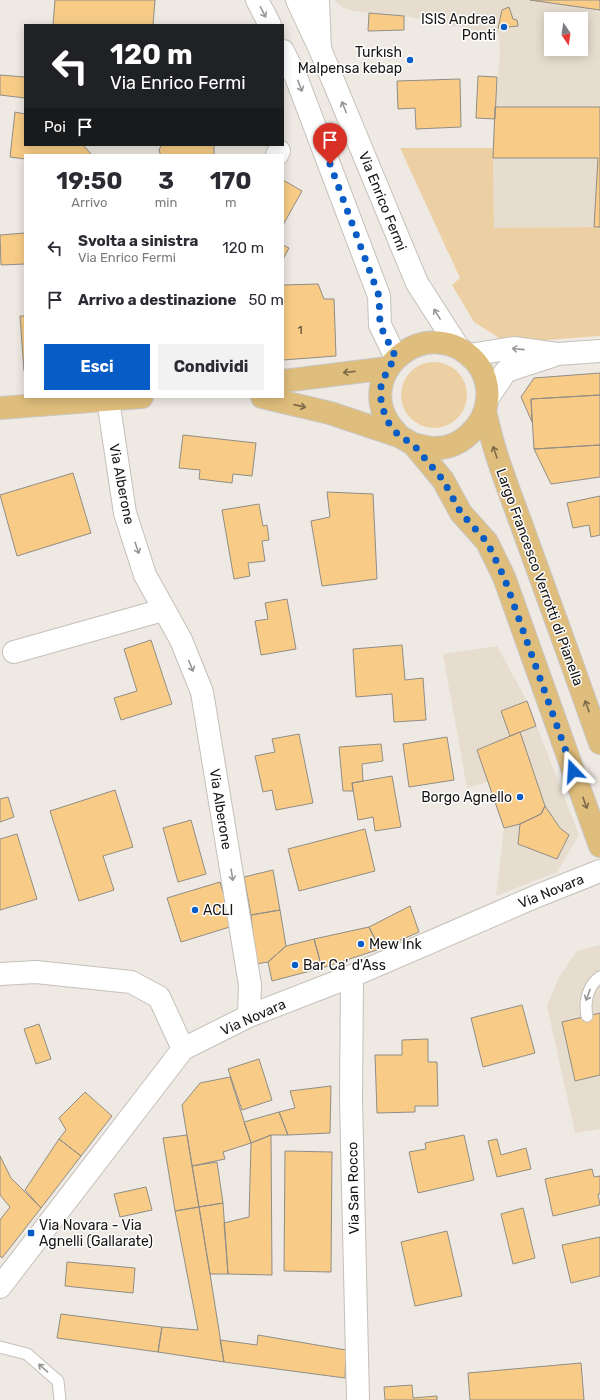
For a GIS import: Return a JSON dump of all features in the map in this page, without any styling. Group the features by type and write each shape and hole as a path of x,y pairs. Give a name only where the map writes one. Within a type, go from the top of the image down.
{"main road":[{"path":"463,351 442,342 425,343 409,348 392,363 381,386 381,404 388,422 443,480 461,513 487,542 504,577 600,846"},
{"name":"Largo Francesco Verrotti di Pianella","path":"463,351 484,375 487,387 486,405 491,442 600,743"},
{"path":"284,381 392,363"},
{"path":"0,408 131,398"},
{"path":"267,398 330,412 406,440 435,448 456,444 474,430 486,405"}],"street":[{"path":"257,0 269,24"},
{"name":"Via Enrico Fermi","path":"297,0 320,49 417,283 463,351"},
{"name":"Via Enrico Fermi","path":"318,0 320,49"},
{"path":"284,53 296,77 379,296 380,325 392,363"},
{"path":"463,351 514,348 557,354 600,351"},
{"path":"486,405 506,371 557,354"},
{"name":"Via Alberone","path":"108,400 125,513 145,575 163,610 181,640 202,692 250,985 249,1016"},
{"path":"14,652 163,610"},
{"name":"Via Novara","path":"0,1287 184,1049 249,1016 352,976 536,896 600,871"},
{"path":"0,974 36,972 131,982 159,997 184,1049"},
{"name":"Via San Rocco","path":"352,976 351,1100 358,1400"}],"lane":[{"path":"587,1016 585,1004 593,982 600,977"},
{"path":"0,1348 27,1354 58,1381 60,1400"}],"shaded area":[{"path":"334,0 600,0 600,227 494,228 493,148 500,51 499,35 404,16 353,11 342,7"},
{"path":"400,148 493,148 494,228 600,227 600,336 507,343 474,322 452,285 460,278"},
{"path":"428,362 440,362 447,364 458,371 465,382 467,395 465,408 458,419 447,426 440,428 428,428 421,426 410,419 403,408 401,401 401,389 403,382 410,371 421,364"},
{"path":"497,646 527,701 579,835 557,872 496,896 504,828 488,782 467,788 443,654"},
{"path":"600,945 600,1129 575,1133 547,1006 559,977 577,951"}],"building":[{"path":"55,0 155,0 153,24 53,24"},
{"path":"530,0 600,0 600,10"},
{"path":"509,7 513,19 517,20 518,26 498,28 502,10"},
{"path":"369,13 404,16 404,30 368,31"},
{"path":"0,75 24,77 24,98 0,95"},
{"path":"478,76 497,77 495,119 476,118"},
{"path":"460,79 461,127 416,129 415,108 398,109 397,81"},
{"path":"495,107 600,107 600,227 594,227 598,158 493,158"},
{"path":"15,112 24,114 24,146 84,146 91,154 24,154 24,159 10,157"},
{"path":"161,146 214,146 214,154 160,154 159,151"},
{"path":"284,181 302,191 284,223"},
{"path":"24,233 24,264 1,265 0,235"},
{"path":"284,246 289,248 284,257"},
{"path":"318,284 324,299 334,299 336,356 284,360 284,285"},
{"path":"20,316 24,316 24,371"},
{"path":"600,373 600,395 531,399 532,422 521,397 534,378"},
{"path":"600,395 600,445 534,449 531,399"},
{"path":"183,435 256,443 252,476 233,474 232,483 199,479 200,470 179,468"},
{"path":"600,445 600,477 551,484 534,449"},
{"path":"73,473 91,533 17,556 0,495"},
{"path":"327,492 373,494 377,579 322,586 311,521 330,517"},
{"path":"600,496 600,535 591,537 589,525 573,528 567,503"},
{"path":"259,504 263,526 267,525 269,540 262,541 265,561 248,563 250,576 234,579 222,510"},
{"path":"287,599 296,649 261,655 255,621 268,619 265,603"},
{"path":"151,640 172,704 121,720 114,698 137,691 124,649"},
{"path":"402,645 405,680 423,678 426,720 394,722 392,694 356,697 353,649"},
{"path":"527,701 536,726 510,736 501,711"},
{"path":"520,732 545,806 541,814 520,824 504,828 477,750"},
{"path":"299,734 313,803 276,810 272,790 263,792 255,756 275,752 272,739"},
{"path":"447,737 454,780 409,787 403,744"},
{"path":"381,744 383,761 362,764 363,781 352,783 353,791 343,791 339,747"},
{"path":"392,776 401,827 375,831 373,817 358,820 352,783"},
{"path":"115,790 133,847 103,856 114,890 79,901 50,811"},
{"path":"8,797 14,817 0,822 0,799"},
{"path":"545,806 560,828 569,835 557,859 518,844 520,824 541,814"},
{"path":"191,820 206,874 178,882 163,828"},
{"path":"365,829 375,871 299,891 288,849"},
{"path":"17,834 37,899 0,910 0,839"},
{"path":"273,870 280,910 251,915 244,877"},
{"path":"220,882 233,926 181,942 167,898"},
{"path":"410,906 419,932 380,949 369,927"},
{"path":"280,910 286,946 268,962 256,964 251,915"},
{"path":"369,927 380,949 322,968 314,939"},
{"path":"314,939 322,968 272,981 268,962 286,946"},
{"path":"522,1005 535,1053 483,1067 471,1018"},
{"path":"600,1013 600,1075 575,1081 562,1022"},
{"path":"39,1024 51,1059 36,1064 24,1029"},
{"path":"428,1039 428,1062 437,1062 438,1106 415,1106 415,1112 377,1113 375,1055 402,1055 402,1040"},
{"path":"259,1059 272,1100 242,1110 228,1069"},
{"path":"230,1077 251,1143 223,1152 225,1159 192,1166 182,1105 200,1083"},
{"path":"331,1086 330,1133 288,1135 279,1112 295,1108 290,1091"},
{"path":"85,1092 112,1116 81,1156 59,1139 66,1130 59,1118"},
{"path":"279,1112 288,1135 271,1135 251,1143 244,1122"},
{"path":"187,1135 199,1207 175,1211 163,1138"},
{"path":"271,1135 272,1275 228,1274 224,1223 249,1217 251,1143"},
{"path":"464,1135 474,1180 418,1193 409,1152 426,1149 425,1143"},
{"path":"59,1139 81,1156 41,1208 25,1190"},
{"path":"497,1139 501,1155 526,1148 531,1169 497,1177 488,1141"},
{"path":"285,1151 332,1152 331,1272 284,1271"},
{"path":"0,1156 11,1178 41,1208 2,1258 0,1256 0,1220 10,1207 0,1195"},
{"path":"217,1162 223,1203 199,1207 192,1166"},
{"path":"592,1169 594,1177 600,1176 600,1194 598,1194 600,1205 553,1216 545,1179"},
{"path":"146,1187 152,1210 120,1217 114,1194"},
{"path":"223,1203 228,1274 210,1274 199,1207"},
{"path":"199,1207 224,1362 158,1352 162,1327 198,1330 175,1211"},
{"path":"523,1208 535,1258 513,1264 501,1214"},
{"path":"447,1231 462,1296 415,1306 401,1242"},
{"path":"600,1237 600,1276 571,1283 562,1245"},
{"path":"67,1262 135,1268 133,1293 65,1286"},
{"path":"61,1314 162,1327 158,1352 57,1338"},
{"path":"258,1335 346,1350 345,1378 224,1362 220,1340 257,1345"},
{"path":"581,1363 584,1400 470,1400 468,1373"},
{"path":"412,1385 413,1398 437,1396 437,1400 385,1400 384,1387"}],"place":[{"name":"ISIS Andrea Ponti","path":"504,27"},
{"name":"Turkısh Malpensa kebap","path":"410,60"},
{"name":"Borgo Agnello","path":"520,797"},
{"name":"ACLI","path":"195,910"},
{"name":"Mew Ink","path":"361,944"},
{"name":"Bar Ca' d'Ass","path":"295,965"},
{"name":"Via Novara - Via Agnelli (Gallarate)","path":"31,1233"}],"route":[{"path":"330,164 379,296 380,325 396,358 388,368 381,386 381,404 388,422 399,436 413,444 443,480 461,513 487,542 504,577 573,771"}]}
